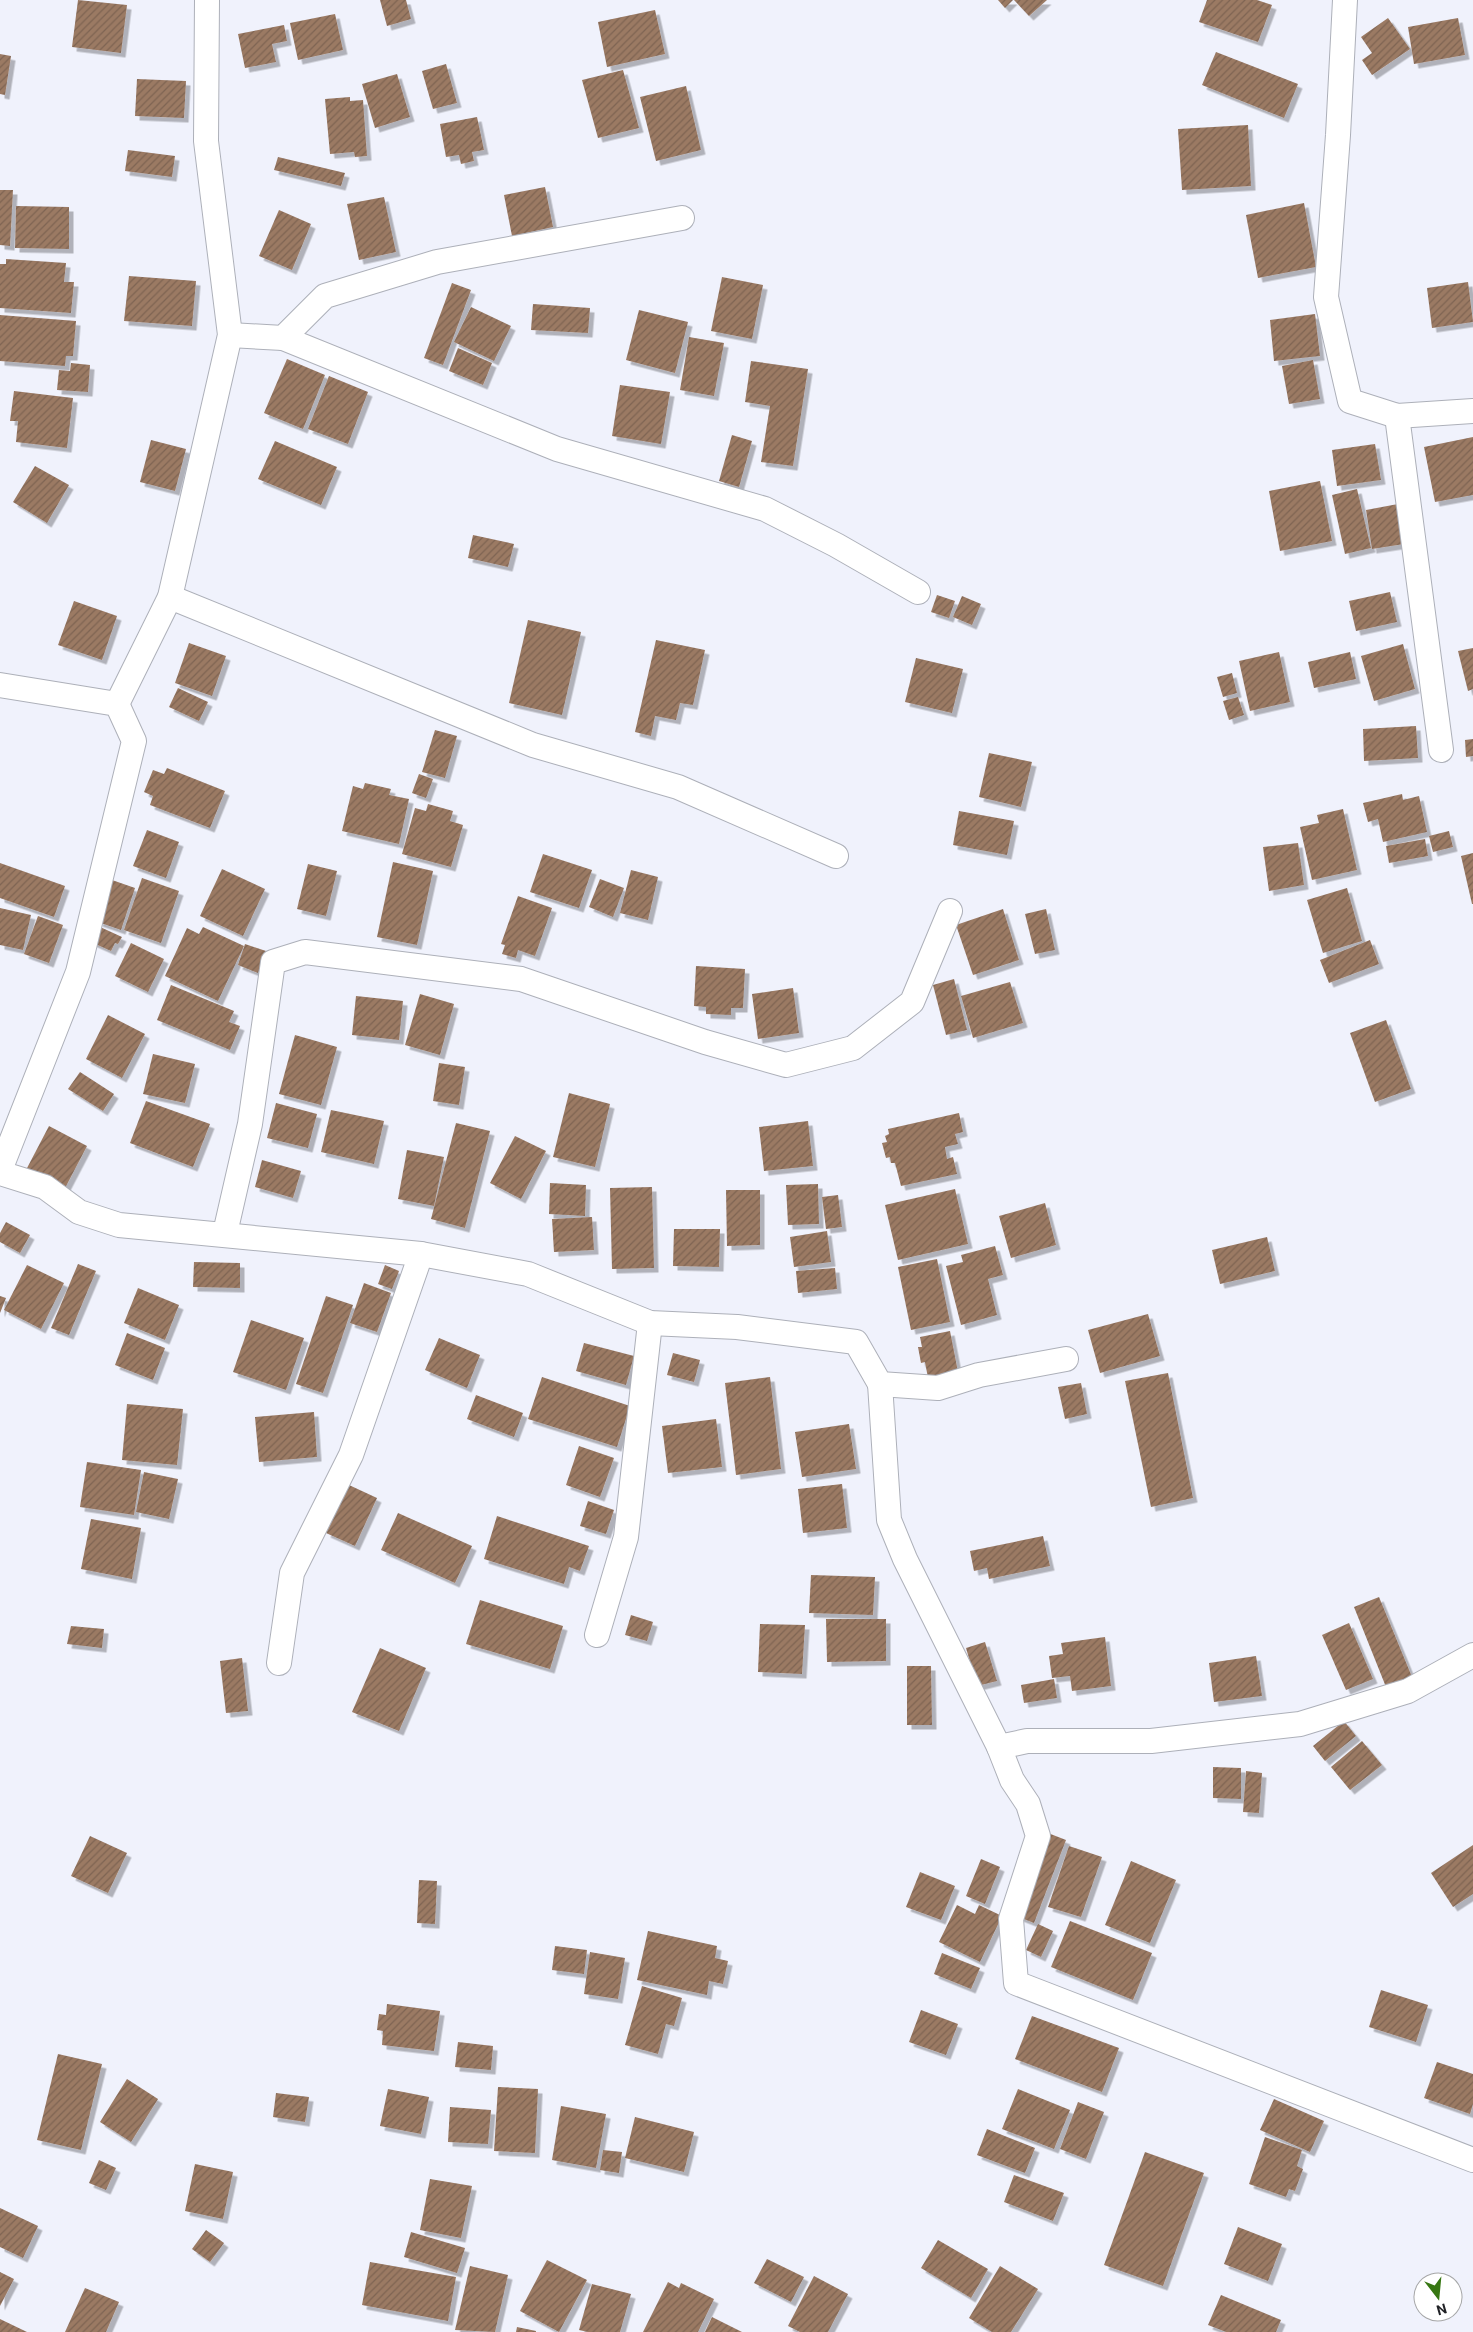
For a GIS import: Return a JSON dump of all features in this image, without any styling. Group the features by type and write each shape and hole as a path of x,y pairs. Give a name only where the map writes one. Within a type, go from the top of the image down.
{"street":[{"path":"1345,0 1338,135 1326,297 1350,401 1397,416 1473,411"},
{"path":"116,704 170,597 230,335 206,141 214,1"},
{"path":"283,338 325,296 436,262 682,218"},
{"path":"230,335 283,338 557,449 765,509 836,545 918,592"},
{"path":"1397,416 1441,750"},
{"path":"170,597 533,745 678,787 836,856"},
{"path":"0,685 116,704"},
{"path":"116,704 134,741 78,972 0,1172 45,1187 79,1212 119,1225 225,1233 421,1254 528,1274 650,1323 737,1326 856,1342 880,1384 889,1520 905,1559 999,1747 1012,1780 1028,1804 1038,1836 1011,1919 1016,1983 1473,2160"},
{"path":"225,1233 250,1124 273,962 305,952 521,979 705,1042 786,1065 853,1048 912,1002 950,911"},
{"path":"278,1663 292,1574 351,1454 421,1254"},
{"path":"597,1635 626,1537 650,1323"},
{"path":"880,1384 938,1388 979,1375 1066,1359"},
{"path":"999,1747 1027,1741 1151,1741 1300,1724 1408,1691 1473,1655"}],"building":[{"path":"78,0 127,5 121,53 72,47"},
{"path":"380,0 406,0 411,19 387,26"},
{"path":"998,0 1013,0 1005,8"},
{"path":"1014,0 1047,0 1029,16"},
{"path":"1207,0 1257,0 1272,5 1258,42 1199,22"},
{"path":"655,10 665,54 607,67 598,22"},
{"path":"335,14 343,50 298,60 290,23"},
{"path":"1388,18 1410,49 1372,75 1362,60 1372,53 1361,37"},
{"path":"1458,18 1465,55 1414,64 1408,27"},
{"path":"284,25 287,41 272,44 276,62 245,68 238,34"},
{"path":"1216,52 1298,84 1284,118 1202,85"},
{"path":"0,54 11,56 5,95 0,94"},
{"path":"446,64 457,103 433,109 422,71"},
{"path":"623,70 639,128 598,138 582,80"},
{"path":"397,74 410,117 375,128 362,84"},
{"path":"137,79 186,81 184,118 135,116"},
{"path":"686,86 701,150 656,161 640,97"},
{"path":"350,97 350,101 363,100 367,156 355,157 354,152 330,154 325,99"},
{"path":"477,117 484,150 472,152 474,161 461,164 459,155 446,157 440,124"},
{"path":"1248,125 1251,186 1182,190 1178,129"},
{"path":"128,150 175,156 172,177 125,171"},
{"path":"278,157 345,173 341,186 274,170"},
{"path":"545,187 553,227 512,236 504,195"},
{"path":"0,190 13,190 10,246 0,245"},
{"path":"384,197 396,252 359,260 347,204"},
{"path":"1304,203 1316,267 1258,278 1246,215"},
{"path":"16,206 69,207 69,249 15,248"},
{"path":"279,210 311,224 292,270 259,256"},
{"path":"6,259 66,263 64,282 74,282 71,313 0,308 0,264 6,264"},
{"path":"129,276 196,281 192,326 124,321"},
{"path":"722,277 763,285 752,339 711,331"},
{"path":"1468,282 1473,322 1432,328 1427,288"},
{"path":"452,283 471,290 443,365 424,358"},
{"path":"533,304 590,308 588,333 531,330"},
{"path":"471,307 511,326 494,361 454,342"},
{"path":"639,310 688,322 675,373 626,360"},
{"path":"1315,314 1320,356 1274,361 1270,320"},
{"path":"0,315 76,321 73,356 66,356 65,366 0,361"},
{"path":"689,337 724,343 714,396 680,390"},
{"path":"458,348 492,363 483,385 449,371"},
{"path":"287,359 325,375 303,429 264,413"},
{"path":"1313,360 1320,399 1289,404 1282,366"},
{"path":"751,361 808,369 793,466 761,462 770,406 745,402"},
{"path":"71,363 90,365 88,392 57,390 59,370 70,371"},
{"path":"329,376 368,392 348,444 308,429"},
{"path":"620,385 670,392 661,444 612,436"},
{"path":"14,391 73,398 67,448 16,442 18,421 10,421"},
{"path":"732,435 752,441 739,487 719,481"},
{"path":"1473,437 1473,495 1435,502 1424,447"},
{"path":"151,440 186,449 175,491 140,482"},
{"path":"275,441 337,467 321,505 258,479"},
{"path":"1375,444 1381,480 1337,486 1332,450"},
{"path":"35,466 69,485 47,523 13,502"},
{"path":"1320,481 1332,541 1280,551 1269,491"},
{"path":"1357,489 1371,548 1345,554 1332,495"},
{"path":"1398,504 1404,544 1372,549 1366,510"},
{"path":"473,535 514,544 508,567 468,558"},
{"path":"1390,592 1397,622 1356,631 1349,601"},
{"path":"937,595 955,601 949,618 931,612"},
{"path":"962,596 981,604 972,625 953,617"},
{"path":"74,601 117,616 102,660 58,645"},
{"path":"528,620 581,632 562,715 509,703"},
{"path":"656,640 705,650 693,705 680,703 676,720 655,716 651,736 635,732"},
{"path":"189,643 226,656 212,696 175,683"},
{"path":"1403,644 1415,689 1374,701 1361,656"},
{"path":"1473,648 1473,689 1468,691 1458,651"},
{"path":"1279,652 1290,702 1250,711 1239,661"},
{"path":"1350,652 1356,679 1314,688 1308,662"},
{"path":"916,658 963,669 952,713 905,702"},
{"path":"1232,673 1237,693 1223,697 1217,677"},
{"path":"178,688 208,702 199,721 169,707"},
{"path":"1238,697 1244,715 1229,720 1223,701"},
{"path":"1416,726 1418,758 1364,761 1363,729"},
{"path":"435,730 457,736 445,778 422,772"},
{"path":"1473,739 1473,756 1466,757 1465,740"},
{"path":"989,753 1032,762 1021,807 979,797"},
{"path":"167,768 225,791 210,828 150,805 153,796 144,792 153,770 164,774"},
{"path":"419,774 433,779 426,798 412,793"},
{"path":"365,783 391,789 389,795 409,799 399,844 342,831 353,786 363,789"},
{"path":"1402,794 1403,800 1419,796 1427,832 1383,842 1378,819 1368,822 1363,803"},
{"path":"428,804 453,811 450,821 463,825 451,867 402,854 415,808 426,811"},
{"path":"1343,809 1357,870 1312,880 1300,827 1319,823 1317,815"},
{"path":"959,811 1014,821 1007,855 953,845"},
{"path":"147,830 179,842 166,878 133,866"},
{"path":"1449,831 1453,847 1433,852 1429,836"},
{"path":"1425,839 1428,856 1389,863 1386,846"},
{"path":"1298,843 1304,885 1269,891 1263,847"},
{"path":"1473,853 1473,904 1472,904 1461,856"},
{"path":"543,854 592,870 579,908 530,892"},
{"path":"393,862 433,871 417,945 377,937"},
{"path":"0,863 65,886 54,917 0,898"},
{"path":"308,864 337,871 326,916 297,909"},
{"path":"222,869 265,889 243,936 200,916"},
{"path":"631,870 658,877 648,920 620,913"},
{"path":"142,878 179,891 161,943 124,930"},
{"path":"600,879 624,888 613,917 589,907"},
{"path":"112,880 135,888 121,930 98,922"},
{"path":"1347,888 1362,941 1323,953 1307,900"},
{"path":"518,896 552,908 535,956 518,950 516,958 502,954 505,945 501,944"},
{"path":"0,908 31,915 23,950 0,945"},
{"path":"1003,909 1019,960 973,975 956,925"},
{"path":"1046,909 1055,950 1035,954 1025,914"},
{"path":"38,916 63,925 49,963 24,954"},
{"path":"98,926 122,937 118,944 115,943 111,951 91,942"},
{"path":"203,927 244,946 218,1001 165,976 187,928 199,934"},
{"path":"1370,940 1379,964 1329,983 1320,960"},
{"path":"131,943 164,959 148,992 115,976"},
{"path":"245,944 266,951 258,973 238,965"},
{"path":"696,966 745,969 743,1008 731,1008 731,1015 706,1014 706,1007 694,1006"},
{"path":"954,979 967,1030 946,1035 933,985"},
{"path":"1010,982 1023,1023 973,1038 961,996"},
{"path":"171,985 234,1011 229,1022 240,1026 230,1050 157,1020"},
{"path":"793,988 799,1033 758,1039 752,994"},
{"path":"420,994 454,1004 440,1055 405,1045"},
{"path":"356,996 403,1001 399,1040 352,1035"},
{"path":"108,1015 145,1034 122,1078 86,1059"},
{"path":"1386,1020 1411,1089 1375,1102 1350,1033"},
{"path":"295,1035 337,1047 321,1105 279,1094"},
{"path":"153,1054 195,1064 185,1103 143,1094"},
{"path":"439,1063 465,1067 459,1105 433,1101"},
{"path":"80,1072 114,1094 103,1111 68,1089"},
{"path":"569,1093 610,1104 595,1167 553,1157"},
{"path":"146,1101 210,1124 193,1167 130,1143"},
{"path":"276,1103 317,1114 308,1148 267,1138"},
{"path":"331,1110 384,1121 374,1164 321,1152"},
{"path":"959,1113 963,1132 955,1134 958,1144 945,1147 947,1159 953,1157 957,1174 901,1186 895,1163 891,1163 890,1157 886,1158 882,1143 887,1142 885,1136 889,1134 888,1129"},
{"path":"808,1121 813,1166 764,1171 759,1127"},
{"path":"456,1123 490,1131 465,1228 431,1219"},
{"path":"49,1126 87,1146 64,1190 26,1170"},
{"path":"515,1136 546,1151 521,1199 490,1183"},
{"path":"407,1150 444,1157 434,1206 398,1199"},
{"path":"262,1160 301,1171 293,1198 255,1187"},
{"path":"550,1183 586,1185 585,1216 549,1214"},
{"path":"818,1184 819,1224 788,1225 786,1185"},
{"path":"652,1187 654,1268 612,1269 610,1188"},
{"path":"955,1189 968,1244 898,1260 885,1205"},
{"path":"726,1190 760,1190 760,1245 727,1246"},
{"path":"838,1195 842,1227 826,1229 822,1197"},
{"path":"1045,1203 1056,1245 1011,1258 999,1216"},
{"path":"592,1217 594,1250 554,1252 552,1219"},
{"path":"6,1222 30,1235 20,1253 0,1242 0,1233"},
{"path":"674,1229 720,1229 719,1267 673,1266"},
{"path":"827,1231 831,1262 794,1267 790,1237"},
{"path":"1267,1237 1275,1271 1220,1284 1212,1250"},
{"path":"995,1246 1003,1275 988,1279 997,1315 961,1325 946,1266 963,1262 961,1255"},
{"path":"937,1259 950,1322 911,1330 898,1267"},
{"path":"194,1262 240,1263 240,1288 193,1287"},
{"path":"78,1264 96,1271 69,1335 51,1328"},
{"path":"27,1265 64,1283 41,1329 4,1310"},
{"path":"385,1265 399,1271 392,1289 378,1284"},
{"path":"835,1268 837,1289 798,1293 796,1271"},
{"path":"364,1283 391,1293 377,1332 350,1323"},
{"path":"138,1288 179,1305 165,1340 124,1323"},
{"path":"0,1296 6,1298 0,1313"},
{"path":"326,1296 353,1305 323,1393 296,1384"},
{"path":"1148,1314 1160,1356 1100,1373 1088,1330"},
{"path":"251,1320 304,1338 286,1390 233,1372"},
{"path":"950,1331 958,1372 928,1378 925,1362 921,1363 918,1347 922,1347 920,1337"},
{"path":"127,1333 165,1348 153,1380 115,1365"},
{"path":"439,1338 480,1355 467,1388 425,1370"},
{"path":"584,1343 634,1356 626,1385 576,1371"},
{"path":"673,1353 700,1360 694,1382 667,1375"},
{"path":"1168,1373 1193,1498 1151,1507 1125,1381"},
{"path":"542,1377 630,1406 617,1447 528,1419"},
{"path":"770,1377 781,1469 736,1475 725,1383"},
{"path":"1081,1383 1087,1414 1065,1419 1058,1387"},
{"path":"476,1395 523,1413 514,1437 467,1419"},
{"path":"127,1404 183,1409 177,1465 122,1460"},
{"path":"314,1412 317,1457 259,1462 255,1417"},
{"path":"716,1419 722,1467 668,1473 662,1426"},
{"path":"849,1424 856,1469 802,1477 795,1432"},
{"path":"579,1446 614,1458 600,1497 566,1485"},
{"path":"87,1462 141,1470 134,1515 80,1507"},
{"path":"144,1472 178,1479 169,1519 136,1512"},
{"path":"842,1484 847,1528 803,1533 798,1489"},
{"path":"349,1485 377,1498 355,1546 326,1533"},
{"path":"588,1501 614,1510 606,1534 580,1526"},
{"path":"398,1513 472,1546 455,1583 381,1550"},
{"path":"497,1516 589,1546 580,1571 569,1567 564,1584 484,1559"},
{"path":"91,1519 141,1528 132,1579 81,1569"},
{"path":"1043,1536 1050,1566 989,1579 987,1568 974,1571 970,1551"},
{"path":"811,1575 875,1577 873,1615 809,1613"},
{"path":"1379,1597 1412,1677 1386,1687 1354,1607"},
{"path":"480,1600 563,1626 550,1669 466,1644"},
{"path":"631,1615 653,1622 647,1641 625,1635"},
{"path":"826,1619 886,1619 886,1661 827,1662"},
{"path":"1349,1623 1373,1679 1346,1690 1322,1635"},
{"path":"760,1624 805,1625 802,1674 758,1672"},
{"path":"71,1626 104,1629 102,1648 67,1644"},
{"path":"1105,1637 1111,1686 1072,1691 1070,1676 1052,1678 1049,1656 1063,1654 1061,1643"},
{"path":"985,1642 997,1681 977,1686 966,1648"},
{"path":"380,1648 426,1668 399,1731 352,1712"},
{"path":"1256,1656 1262,1696 1214,1702 1209,1663"},
{"path":"242,1658 248,1711 226,1713 220,1661"},
{"path":"907,1666 931,1666 932,1725 907,1725"},
{"path":"1054,1679 1057,1698 1024,1703 1021,1685"},
{"path":"1344,1721 1356,1736 1325,1761 1313,1746"},
{"path":"1362,1741 1382,1765 1350,1790 1331,1767"},
{"path":"1213,1767 1241,1768 1241,1799 1213,1798"},
{"path":"1246,1771 1262,1773 1259,1813 1243,1812"},
{"path":"1048,1833 1066,1840 1034,1923 1016,1916"},
{"path":"90,1836 127,1853 108,1893 71,1876"},
{"path":"1473,1845 1473,1894 1453,1907 1431,1873"},
{"path":"1069,1846 1102,1857 1081,1917 1048,1907"},
{"path":"981,1859 1000,1867 985,1904 966,1896"},
{"path":"1131,1861 1176,1880 1150,1943 1105,1925"},
{"path":"920,1872 955,1886 941,1920 906,1907"},
{"path":"419,1880 437,1881 435,1924 417,1923"},
{"path":"957,1905 975,1914 979,1905 1002,1916 980,1962 939,1942"},
{"path":"1070,1921 1152,1953 1133,2000 1051,1967"},
{"path":"1038,1924 1053,1931 1041,1957 1026,1950"},
{"path":"648,1931 717,1946 715,1958 728,1961 723,1984 709,1981 707,1995 637,1980"},
{"path":"555,1946 587,1950 584,1974 552,1970"},
{"path":"590,1952 625,1958 618,1999 584,1994"},
{"path":"942,1953 980,1968 971,1989 934,1974"},
{"path":"642,1986 682,1998 674,2026 666,2024 658,2054 625,2045"},
{"path":"1381,1990 1428,2005 1416,2042 1369,2027"},
{"path":"387,2004 440,2011 434,2051 382,2045 383,2031 377,2030 379,2014 386,2015"},
{"path":"921,2010 958,2024 946,2055 909,2042"},
{"path":"1032,2016 1119,2048 1102,2092 1015,2059"},
{"path":"458,2042 493,2046 491,2070 455,2067"},
{"path":"58,2054 102,2064 81,2150 37,2140"},
{"path":"1437,2062 1473,2074 1473,2104 1470,2114 1424,2098"},
{"path":"127,2079 158,2099 131,2142 100,2122"},
{"path":"498,2087 538,2089 535,2153 494,2151"},
{"path":"388,2089 429,2097 421,2134 380,2126"},
{"path":"1018,2089 1070,2110 1054,2149 1002,2129"},
{"path":"276,2093 309,2097 305,2122 273,2117"},
{"path":"1274,2099 1324,2121 1310,2152 1260,2130"},
{"path":"1078,2102 1104,2112 1086,2159 1060,2149"},
{"path":"561,2106 606,2114 596,2168 552,2160"},
{"path":"450,2107 491,2110 488,2144 448,2142"},
{"path":"635,2117 694,2132 684,2172 625,2158"},
{"path":"987,2129 1035,2148 1025,2173 977,2155"},
{"path":"1265,2137 1302,2150 1297,2166 1303,2169 1295,2191 1289,2189 1286,2197 1249,2184"},
{"path":"603,2150 622,2152 619,2173 600,2170"},
{"path":"1145,2152 1204,2173 1163,2286 1104,2265"},
{"path":"99,2160 116,2168 106,2190 89,2183"},
{"path":"195,2164 233,2172 223,2219 185,2211"},
{"path":"1014,2175 1064,2193 1053,2221 1004,2202"},
{"path":"430,2179 472,2186 461,2238 420,2230"},
{"path":"0,2208 38,2226 23,2258 0,2247"},
{"path":"1238,2227 1282,2244 1268,2281 1224,2264"},
{"path":"206,2230 224,2243 210,2262 192,2249"},
{"path":"411,2232 465,2248 457,2273 404,2257"},
{"path":"938,2240 988,2269 971,2298 921,2268"},
{"path":"767,2259 804,2277 791,2302 754,2283"},
{"path":"547,2260 587,2280 559,2332 520,2311"},
{"path":"370,2262 456,2277 448,2321 362,2305"},
{"path":"470,2266 508,2275 495,2332 455,2330"},
{"path":"1000,2266 1038,2289 1011,2332 992,2332 969,2318"},
{"path":"0,2272 14,2279 0,2306"},
{"path":"814,2276 848,2294 828,2332 800,2332 788,2326"},
{"path":"668,2282 679,2288 681,2283 714,2299 698,2332 643,2332"},
{"path":"592,2284 631,2294 620,2332 588,2332 579,2330"},
{"path":"85,2288 119,2302 106,2332 65,2332"},
{"path":"1221,2295 1281,2320 1276,2332 1226,2332 1208,2325"},
{"path":"712,2317 742,2332 705,2332"},
{"path":"0,2319 27,2332 0,2332"},
{"path":"517,2327 536,2331 536,2332 516,2332"}]}
